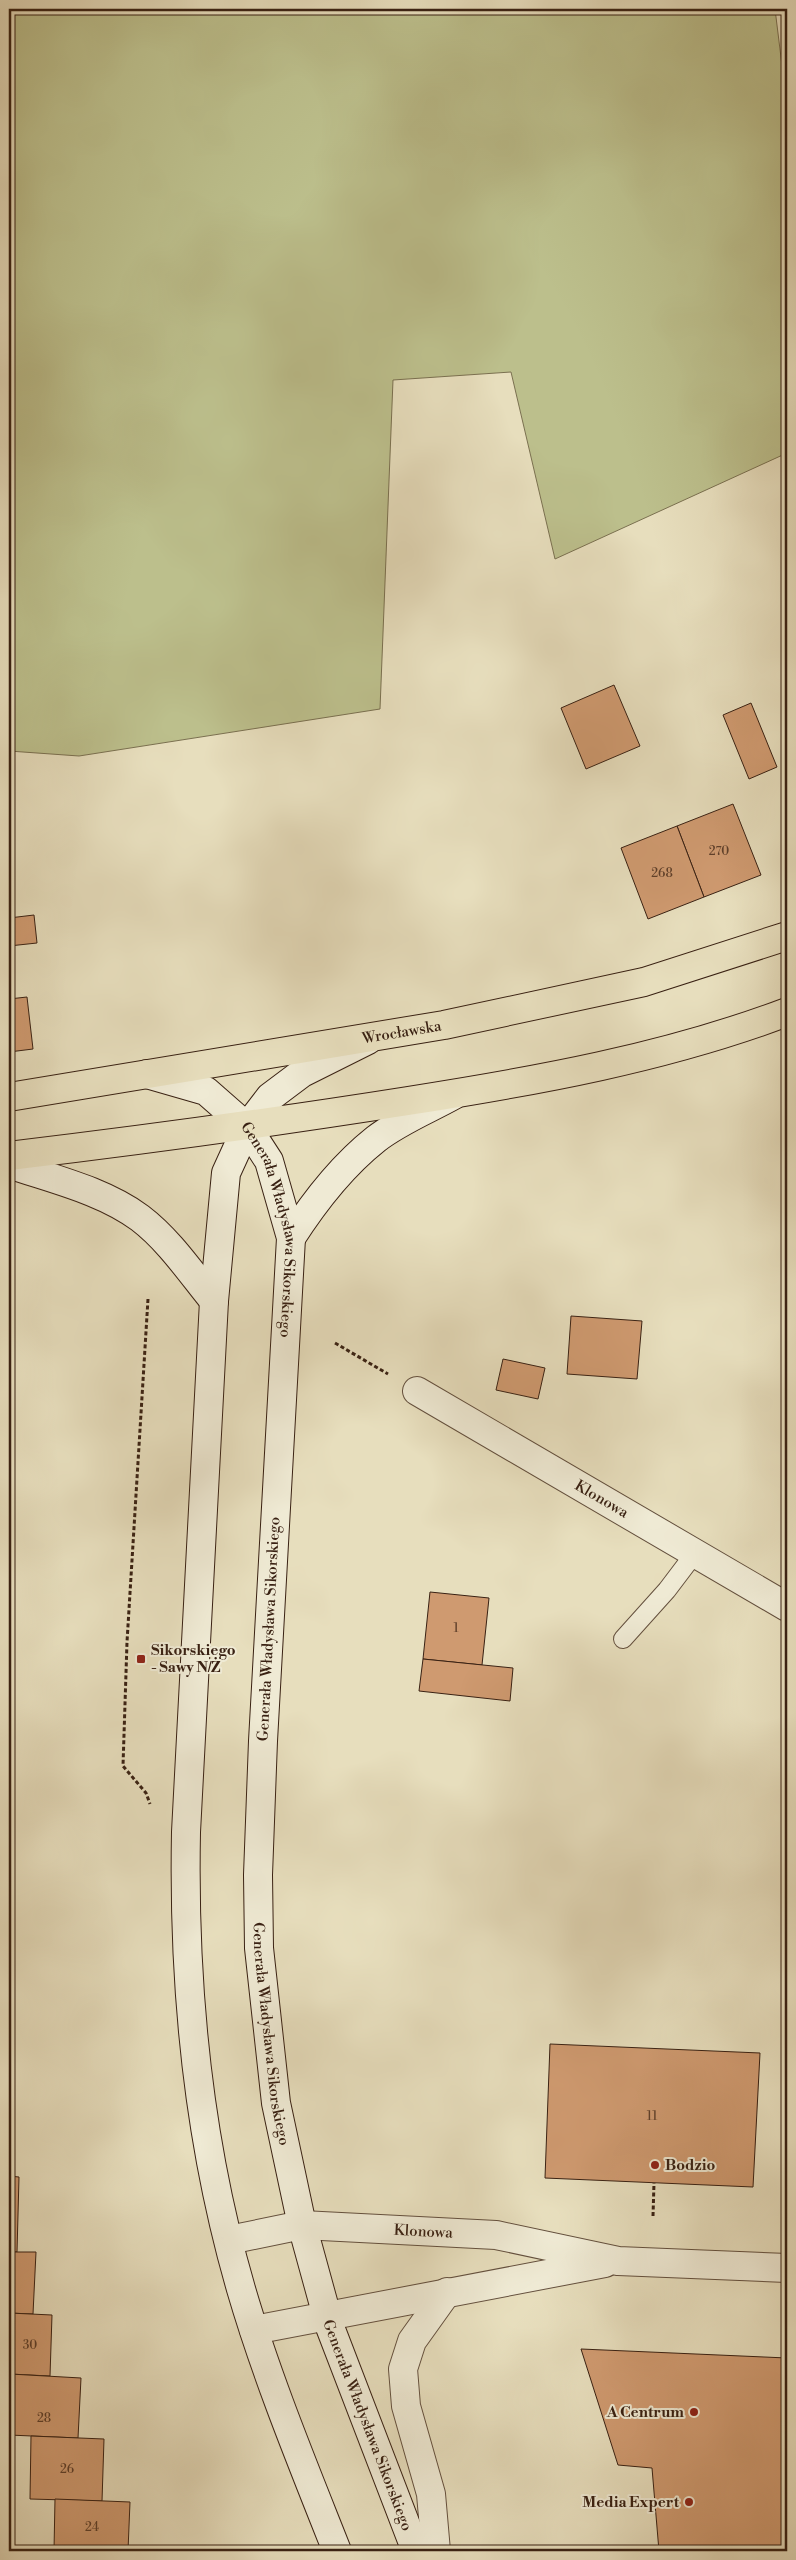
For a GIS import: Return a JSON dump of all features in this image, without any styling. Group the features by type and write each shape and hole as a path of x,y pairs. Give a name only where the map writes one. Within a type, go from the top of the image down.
{"main road":[{"name":"Wrocławska","path":"9,1096 444,1025 644,982 787,936"},
{"path":"9,1156 247,1127 566,1075 667,1050 787,1012"}],"street":[{"path":"147,1074 206,1090 247,1127 270,1097 302,1073 374,1037"},
{"path":"291,1238 307,1213 343,1169 377,1138 455,1094"},
{"name":"Generała Władysława Sikorskiego","path":"247,1127 269,1161 291,1238 258,1875 258,1930 276,2103 302,2225 327,2316 355,2396 416,2551"},
{"name":"Generała Władysława Sikorskiego","path":"247,1127 226,1173 214,1301 186,1832 184,1908 191,2015 198,2074 229,2240 254,2330 337,2551"},
{"path":"9,1164 92,1193 116,1204 139,1218 156,1232 214,1301"},
{"name":"Klonowa","path":"417,1390 787,1607"},
{"name":"Klonowa","path":"229,2240 302,2225 496,2235 618,2261 787,2268"},
{"name":"Klonowa","path":"254,2330 618,2261"},
{"path":"436,2551 431,2494 406,2406 403,2369 412,2342 447,2292"}],"lane":[{"path":"623,1639 667,1590 695,1553"}],"path":[{"path":"123,1766 127,1642 148,1298"},
{"path":"335,1343 417,1390"},
{"path":"653,2216 654,2183"}],"green space":[{"path":"9,9 775,9 787,106 787,453 555,559 511,372 393,380 380,709 79,756 9,751"}],"building":[{"path":"614,685 640,746 586,769 561,708"},
{"path":"751,703 777,767 749,779 723,715"},
{"path":"733,804 761,875 704,897 677,826"},
{"path":"677,826 704,897 648,919 621,848"},
{"path":"34,915 37,943 9,946 9,918"},
{"path":"27,997 33,1049 9,1052 9,999"},
{"path":"571,1316 642,1321 637,1379 567,1374"},
{"path":"503,1359 545,1368 538,1399 496,1390"},
{"path":"430,1592 489,1598 482,1665 423,1659"},
{"path":"423,1659 513,1668 510,1701 419,1691"},
{"path":"550,2044 760,2053 753,2187 545,2178"},
{"path":"9,2176 19,2177 17,2252 9,2252"},
{"path":"9,2252 36,2252 33,2314 9,2313"},
{"path":"9,2313 52,2315 50,2376 9,2374"},
{"name":"A Centrum","path":"581,2349 787,2358 787,2551 659,2551 652,2468 618,2465"},
{"path":"10,2374 81,2378 78,2438 9,2435"},
{"path":"31,2436 104,2439 102,2501 30,2499"},
{"path":"55,2499 130,2502 128,2551 54,2551"}],"place":[{"name":"Sikorskiego - Sawy N/Ż","path":"141,1659"},
{"name":"Bodzio","path":"655,2165"},
{"name":"A Centrum","path":"694,2412"},
{"name":"Media Expert","path":"689,2502"}]}
